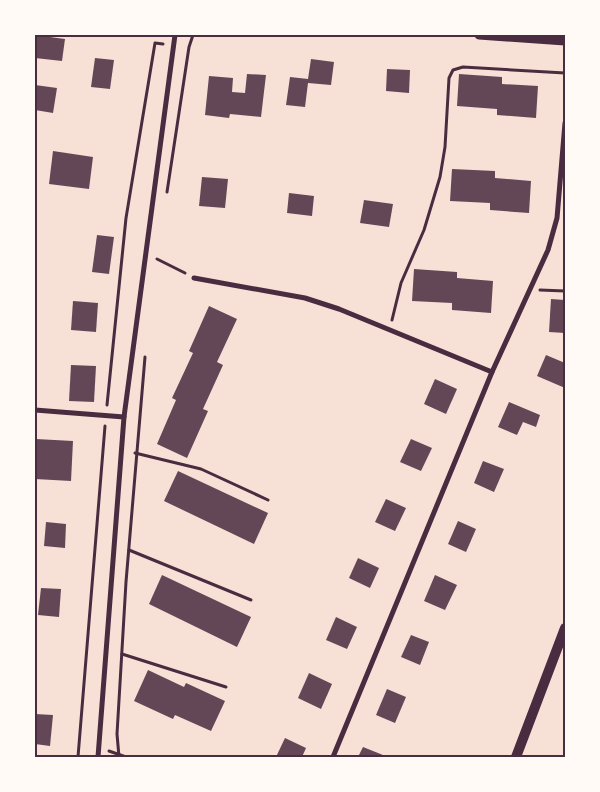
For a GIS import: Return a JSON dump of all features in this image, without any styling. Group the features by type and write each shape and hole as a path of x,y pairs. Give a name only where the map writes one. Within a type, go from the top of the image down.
{"main road":[{"path":"516,757 565,628"}],"street":[{"path":"98,757 124,417 175,35"},
{"path":"479,35 565,41"},
{"path":"333,757 492,372 548,250 557,218 565,123"},
{"path":"194,278 305,298 339,309 492,372"},
{"path":"35,410 124,417"}],"path":[{"path":"166,200 189,47 193,35"},
{"path":"78,757 106,416 126,218 155,43 189,47"},
{"path":"390,330 401,283 424,230 440,177 445,146 449,78 454,70 463,67 565,73"},
{"path":"156,268 158,251"},
{"path":"157,259 194,278"},
{"path":"530,290 565,291"},
{"path":"119,756 117,734 122,654 136,454 146,350"},
{"path":"122,450 201,469 268,500"},
{"path":"115,544 250,600"},
{"path":"107,650 226,687"},
{"path":"99,748 126,757"}],"building":[{"path":"35,35 65,39 62,61 35,58"},
{"path":"95,58 114,60 110,89 91,87"},
{"path":"311,59 334,62 331,85 308,83 305,107 286,105 290,77 308,79"},
{"path":"387,69 410,70 409,93 386,91"},
{"path":"247,74 266,75 261,117 230,114 229,118 205,115 209,76 233,78 232,92 245,93"},
{"path":"459,74 502,77 502,84 538,86 536,118 497,115 497,109 457,106"},
{"path":"35,85 57,88 53,113 35,110"},
{"path":"53,151 93,157 89,189 49,184"},
{"path":"452,169 495,171 495,178 531,181 529,213 490,210 490,203 450,201"},
{"path":"202,177 228,179 225,208 199,206"},
{"path":"289,193 314,196 312,216 287,213"},
{"path":"364,200 393,204 389,227 360,223"},
{"path":"97,235 114,237 109,274 92,272"},
{"path":"414,269 457,272 457,278 493,281 491,313 452,310 452,303 412,301"},
{"path":"551,299 565,300 565,333 549,332"},
{"path":"73,301 98,303 96,332 71,330"},
{"path":"209,306 237,319 217,362 223,365 203,409 208,411 187,458 157,444 176,400 172,398 193,353 189,351"},
{"path":"546,355 565,363 565,388 537,376"},
{"path":"71,365 96,366 94,402 69,401"},
{"path":"435,379 457,389 446,414 424,404"},
{"path":"509,402 540,415 536,427 523,422 517,435 498,427"},
{"path":"36,439 73,441 71,481 35,479"},
{"path":"411,439 432,448 421,471 400,462"},
{"path":"483,461 504,469 494,492 474,483"},
{"path":"178,471 268,513 254,544 164,501"},
{"path":"386,499 406,508 395,531 375,522"},
{"path":"458,521 476,529 466,552 448,544"},
{"path":"46,522 66,524 65,548 44,546"},
{"path":"358,558 379,568 370,588 349,578"},
{"path":"162,575 251,617 237,647 149,604"},
{"path":"435,575 457,585 445,610 424,601"},
{"path":"41,588 61,589 59,617 38,615"},
{"path":"336,617 357,627 347,649 326,640"},
{"path":"411,635 429,642 420,665 401,657"},
{"path":"148,670 184,687 186,683 225,701 211,731 175,715 173,719 134,701"},
{"path":"309,673 332,684 321,709 298,698"},
{"path":"387,689 406,697 395,723 376,715"},
{"path":"35,714 53,715 50,746 35,744"},
{"path":"285,738 306,748 302,757 276,757"},
{"path":"363,747 383,755 382,757 358,757"}]}
